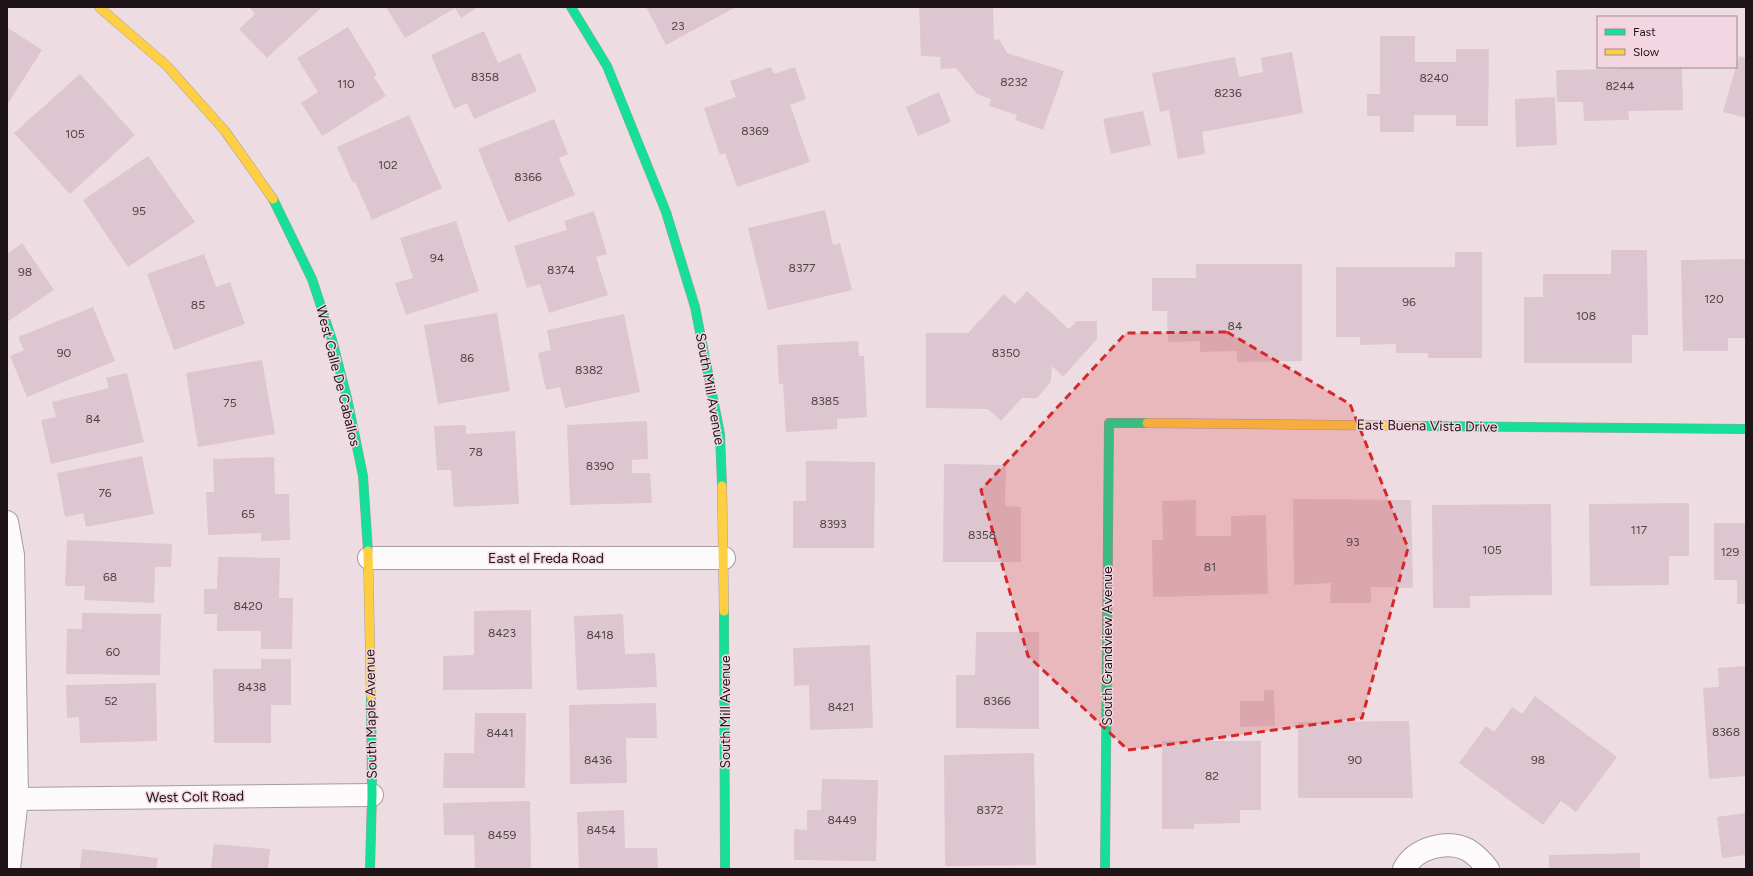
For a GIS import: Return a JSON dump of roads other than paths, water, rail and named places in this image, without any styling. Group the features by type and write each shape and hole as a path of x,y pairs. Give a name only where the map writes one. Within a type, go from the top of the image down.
{"street":[{"name":"West Calle De Caballos","path":"99,7 167,66 225,130 277,204 312,278 332,340 347,398 363,476 369,558"},
{"name":"South Mill Avenue","path":"571,7 607,66 666,212 695,306 720,434 724,558 725,869"},
{"name":"East Buena Vista Drive","path":"1109,423 1746,429"},
{"name":"South Grandview Avenue","path":"1105,869 1109,423"},
{"path":"7,522 13,555 17,799 9,869"},
{"name":"East el Freda Road","path":"369,558 724,558"},
{"name":"South Maple Avenue","path":"369,558 372,795 370,869"},
{"name":"West Colt Road","path":"17,799 372,795"},
{"path":"1404,869 1418,853 1434,847 1450,845 1467,849 1481,859 1488,869"}]}
